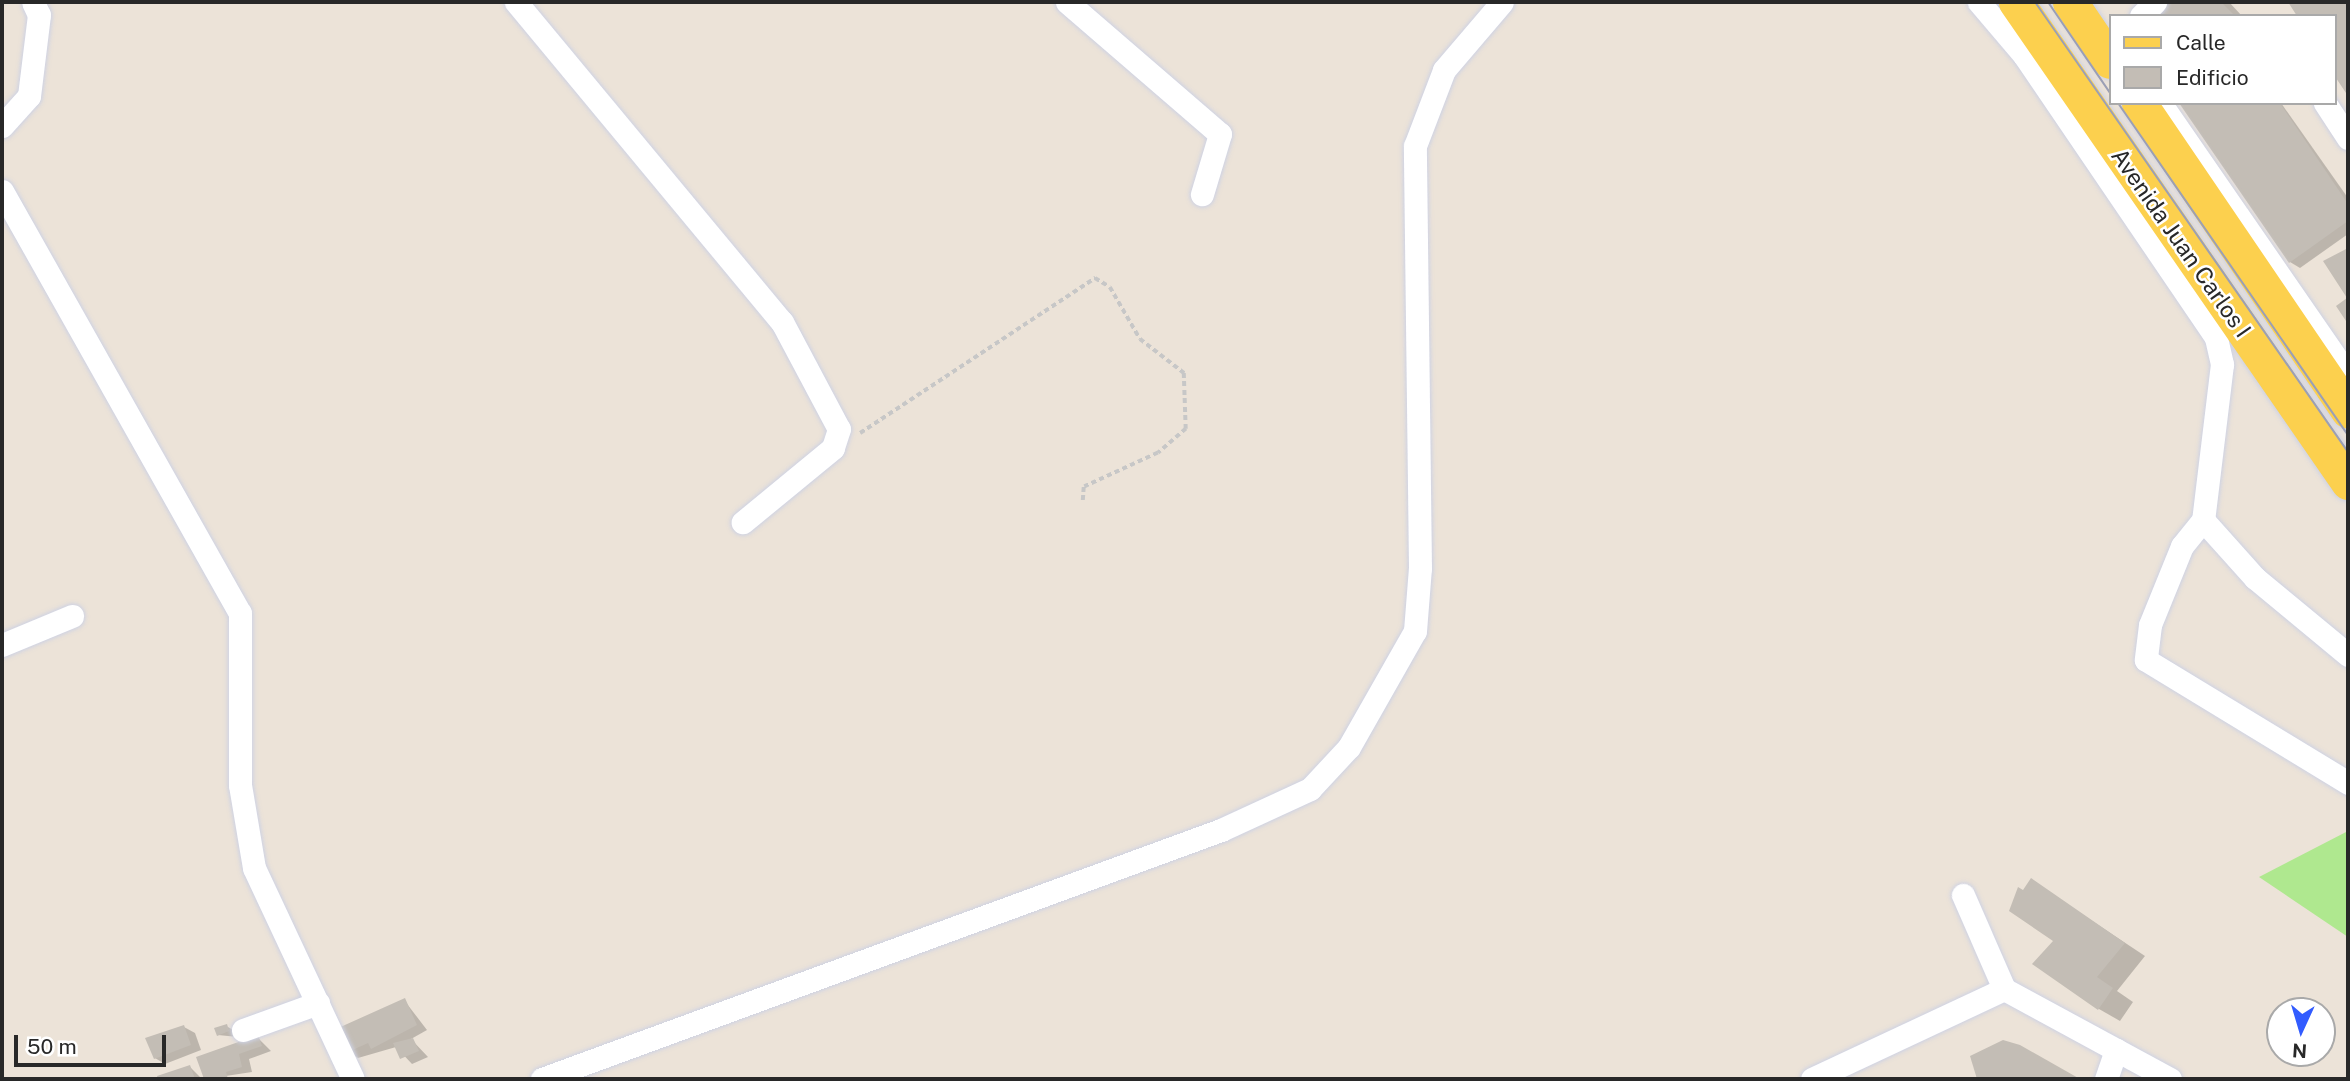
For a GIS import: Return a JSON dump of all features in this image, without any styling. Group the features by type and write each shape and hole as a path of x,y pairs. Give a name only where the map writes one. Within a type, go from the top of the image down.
{"main road":[{"name":"Avenida Juan Carlos I","path":"2016,2 2348,482"},
{"path":"2070,2 2108,58"},
{"name":"Avenida Juan Carlos I","path":"2140,105 2348,411"}],"street":[{"path":"2,126 29,96 39,15 33,2"},
{"path":"516,2 782,322 839,429 838,440 743,522"},
{"path":"1068,2 1220,134 1202,194"},
{"path":"542,1079 1221,830 1310,789 1349,747 1415,631 1420,568 1415,146 1444,70 1503,2"},
{"path":"1979,2 2024,55 2216,338 2222,365 2203,520 2182,546 2150,625 2146,660 2348,783"},
{"path":"2090,2 2108,29"},
{"path":"2161,105 2348,375"},
{"path":"2,191 240,613 240,785 254,868 353,1079"},
{"path":"2203,520 2255,578 2348,654"},
{"path":"2,645 72,616"},
{"path":"1963,895 2004,989 2170,1079"},
{"path":"1812,1079 2004,989"},
{"path":"243,1030 318,1003"},
{"path":"2106,1079 2116,1050"}],"path":[{"path":"838,440 851,439 1095,278 1110,287 1140,339 1184,373 1186,429 1158,453 1084,487 1083,502"}],"green space":[{"path":"2348,831 2348,937 2259,877"}],"building":[{"path":"2166,2 2221,2 2233,14 2153,14"},
{"path":"2288,2 2348,2 2346,93 2336,78 2336,14 2296,14"},
{"path":"2180,105 2281,105 2348,204 2348,221 2289,263"},
{"path":"2348,248 2348,324 2336,306 2347,298 2323,261"},
{"path":"2031,878 2125,943 2097,977 2113,988 2098,1010 2032,964 2053,941 2009,911 2018,887 2023,890"},
{"path":"405,998 417,1025 371,1049 368,1043 346,1053 336,1029"},
{"path":"227,1024 229,1031 217,1036 214,1028"},
{"path":"184,1025 191,1045 154,1059 145,1038"},
{"path":"258,1035 262,1046 239,1054 242,1067 226,1072 228,1079 204,1079 196,1057"},
{"path":"413,1038 419,1051 400,1059 393,1043"},
{"path":"2003,1040 2020,1045 2080,1079 1977,1079 1970,1056"},
{"path":"190,1065 195,1079 158,1079 157,1076"}],"tram line":[{"path":"2035,2 2348,452"},
{"path":"2048,2 2108,90"},
{"path":"2119,105 2348,435"}]}
